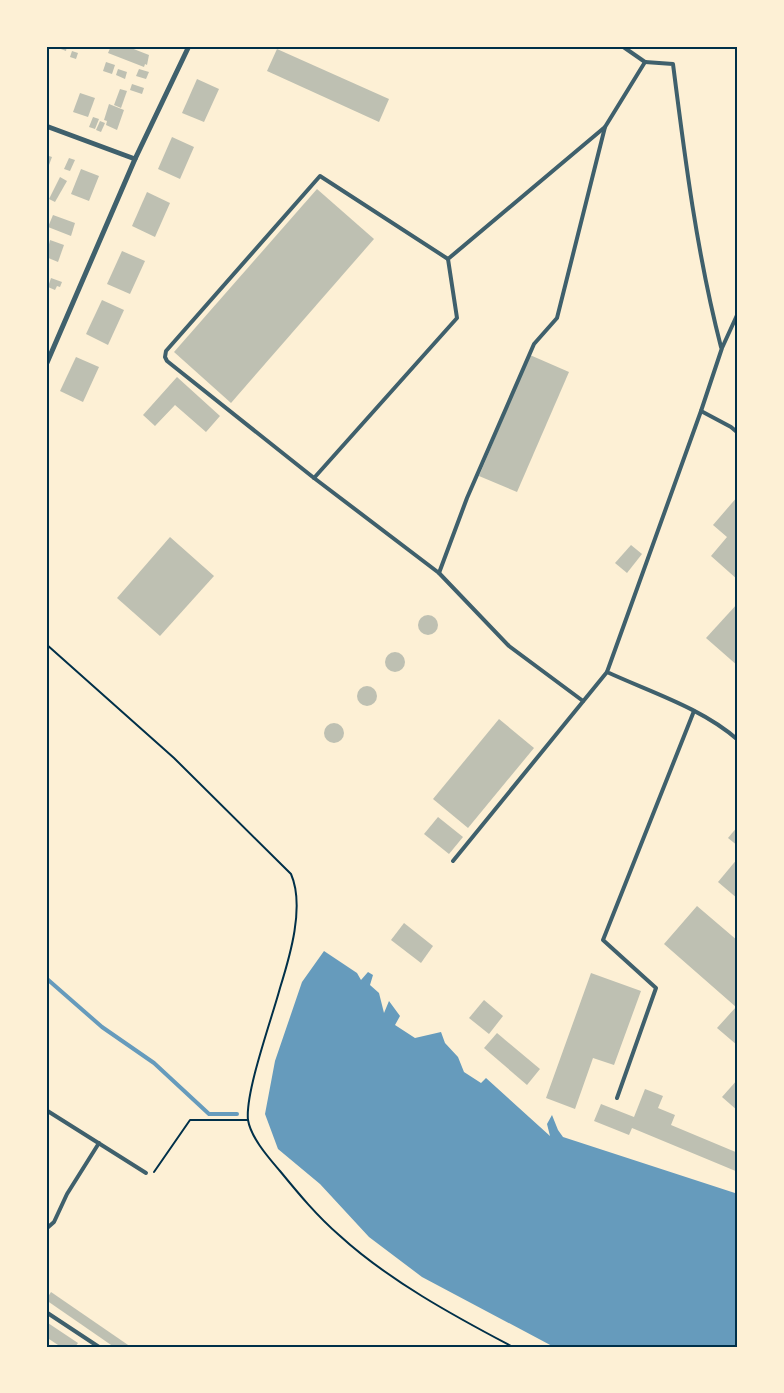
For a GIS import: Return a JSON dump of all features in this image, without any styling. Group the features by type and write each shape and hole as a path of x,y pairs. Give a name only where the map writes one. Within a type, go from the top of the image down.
{"street":[{"path":"46,365 135,159 189,46"},
{"path":"46,126 135,159"}],"lane":[{"path":"622,46 645,62 673,64 690,196 708,298 722,348"},
{"path":"439,574 467,498 534,344 557,318 605,127 645,62"},
{"path":"448,260 605,127"},
{"path":"314,478 458,318 448,260 320,176 166,351 165,357 167,361 314,478 439,574 510,646 583,701"},
{"path":"453,861 607,672 722,348 738,313"},
{"path":"701,411 731,427 738,433"},
{"path":"607,672 694,711 724,727 738,740"},
{"path":"617,1098 656,988 603,940 694,711"},
{"path":"46,1110 146,1173"},
{"path":"46,1229 54,1222 98,1143"},
{"path":"46,1312 99,1347"}],"path":[{"path":"46,644 174,758 290,874 294,882 294,928 290,957 250,1096 248,1120 254,1135 270,1160 338,1235 390,1276 513,1347"},
{"path":"146,1173 154,1172 190,1120 248,1120"}],"water":[{"path":"324,951 357,973 361,980 368,972 373,975 370,985 379,993 384,1013 389,1001 400,1016 395,1025 415,1038 441,1032 445,1043 458,1057 464,1072 481,1083 486,1078 550,1136 547,1124 552,1115 563,1137 738,1194 738,1347 554,1347 422,1277 369,1237 320,1184 278,1149 265,1114 275,1061 302,982"}],"building":[{"path":"53,46 67,46 66,51"},
{"path":"111,46 126,46 149,55 147,65 145,64 144,67 108,53"},
{"path":"277,49 389,99 379,122 267,71"},
{"path":"72,51 78,53 76,59 70,57"},
{"path":"106,62 115,65 112,74 103,71"},
{"path":"118,69 127,72 125,79 116,75"},
{"path":"139,69 149,72 146,79 136,76"},
{"path":"197,79 219,89 204,122 182,113"},
{"path":"132,84 144,88 142,94 130,90"},
{"path":"120,89 127,91 121,108 114,105"},
{"path":"80,93 95,98 88,117 73,112"},
{"path":"109,104 124,110 117,130 106,125 107,121 104,120"},
{"path":"93,117 99,119 95,129 89,127"},
{"path":"100,121 105,123 101,132 96,130"},
{"path":"172,137 194,147 180,179 158,169"},
{"path":"46,155 52,157 46,173"},
{"path":"69,158 75,160 70,171 64,169"},
{"path":"81,169 99,176 89,201 71,194"},
{"path":"60,177 67,181 55,202 49,199"},
{"path":"317,189 374,239 231,403 174,352"},
{"path":"147,192 170,203 155,237 132,226"},
{"path":"53,215 75,223 71,236 48,227"},
{"path":"50,240 64,245 58,262 46,257"},
{"path":"122,251 145,261 130,294 107,284"},
{"path":"51,278 62,282 60,287 57,286 55,290 48,287"},
{"path":"102,300 124,310 108,345 86,334"},
{"path":"530,355 569,372 517,492 479,476"},
{"path":"76,357 99,367 83,402 60,391"},
{"path":"177,377 220,416 206,432 175,405 155,426 143,415"},
{"path":"738,496 738,580 711,556 727,537 713,525"},
{"path":"170,537 214,576 160,636 117,598"},
{"path":"631,545 642,554 627,573 615,563"},
{"path":"738,603 738,666 706,638"},
{"path":"428,615 435,618 438,625 435,632 428,635 421,632 418,625 421,618"},
{"path":"395,652 402,655 405,662 402,669 395,672 388,669 385,662 388,655"},
{"path":"367,686 374,689 377,696 374,703 367,706 360,703 357,696 360,689"},
{"path":"499,719 534,748 468,828 433,799"},
{"path":"334,723 341,726 344,733 341,740 334,743 327,740 324,733 327,726"},
{"path":"438,817 463,837 449,854 424,834"},
{"path":"738,826 738,846 728,838"},
{"path":"738,858 738,899 718,882"},
{"path":"697,906 738,941 737,1045 717,1028 736,1007 664,944"},
{"path":"404,923 433,946 421,963 391,940"},
{"path":"591,973 641,991 614,1065 593,1058 575,1109 546,1098"},
{"path":"484,1000 503,1016 489,1034 469,1018"},
{"path":"497,1033 540,1069 527,1085 484,1048"},
{"path":"738,1079 738,1111 722,1097"},
{"path":"645,1089 663,1096 658,1108 675,1115 671,1125 738,1153 738,1172 632,1128 629,1135 594,1121 601,1104 634,1117"},
{"path":"51,1292 131,1347 114,1347 46,1300"},
{"path":"48,1323 78,1343 75,1347 61,1347 46,1337"}],"waterway":[{"path":"46,978 102,1027 154,1063 209,1114 237,1114"}]}
